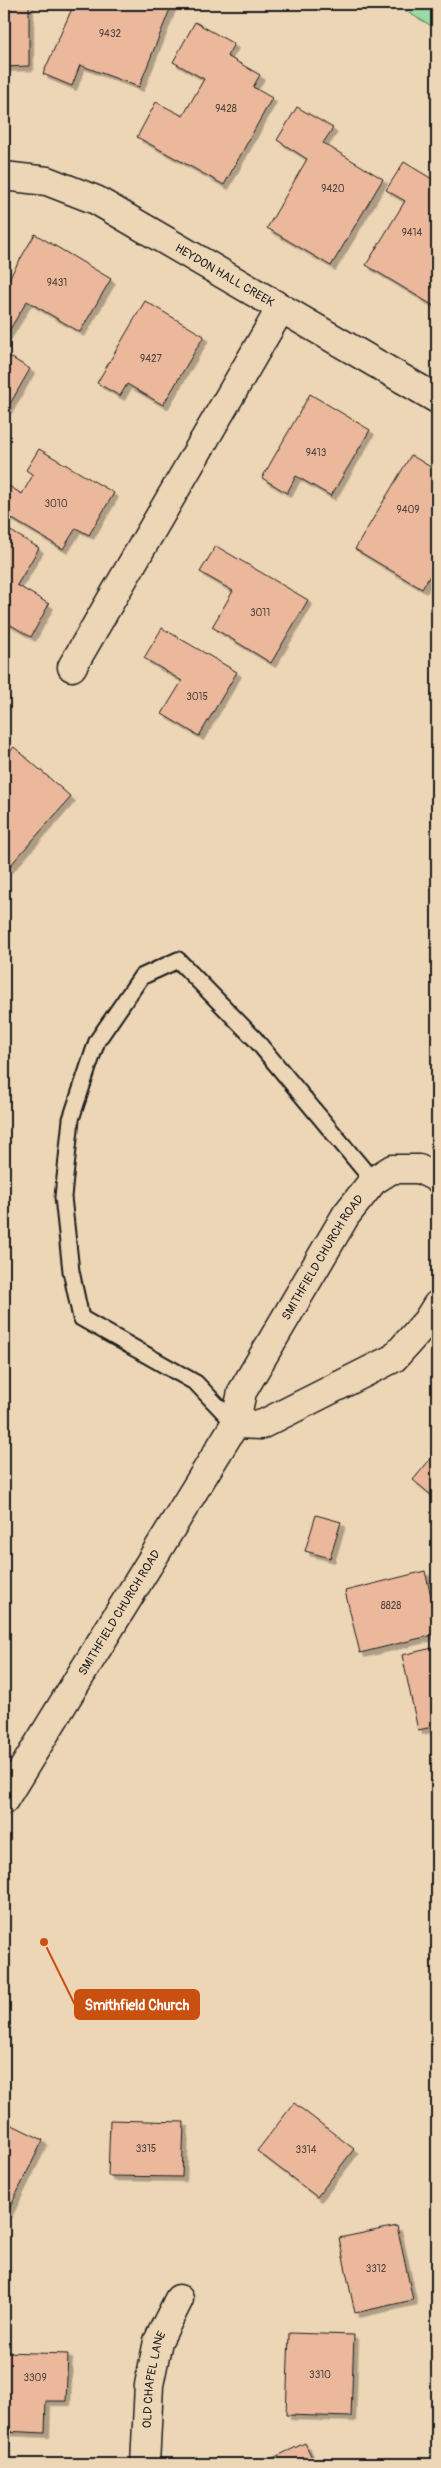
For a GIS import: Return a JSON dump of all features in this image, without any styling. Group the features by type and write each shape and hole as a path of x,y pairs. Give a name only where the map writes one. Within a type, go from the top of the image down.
{"street":[{"name":"HEYDON HALL CREEK","path":"4,176 47,181 96,200 437,399"},
{"path":"72,667 281,308"},
{"name":"SMITHFIELD CHURCH ROAD","path":"4,1800 235,1424 242,1392 346,1215 373,1181 392,1169 431,1168"},
{"path":"235,1424 260,1425 394,1358 427,1321 437,1305"},
{"name":"OLD CHAPEL LANE","path":"145,2464 149,2385 158,2341 179,2299"}],"lane":[{"path":"235,1424 196,1383 82,1318 72,1271 63,1198 71,1119 97,1041 142,977 178,960 255,1039 373,1181"}],"green space":[{"path":"393,4 437,4 437,29"}],"building":[{"path":"4,4 29,4 29,66 4,67"},
{"path":"74,4 172,4 139,87 80,65 72,86 43,74"},
{"path":"195,22 234,44 227,56 260,75 253,87 272,98 224,185 137,137 156,102 183,116 204,79 173,62"},
{"path":"297,107 333,128 323,143 383,179 331,266 267,228 307,159 277,140"},
{"path":"404,162 437,182 437,308 366,265 405,201 386,190"},
{"path":"35,234 111,279 80,332 27,301 4,339 4,287"},
{"path":"145,301 204,336 163,405 127,384 120,396 97,383"},
{"path":"4,353 30,369 7,409 4,408"},
{"path":"310,394 370,430 331,496 296,476 287,493 262,478"},
{"path":"39,449 114,493 89,535 76,528 63,549 4,514 4,483 22,494 33,475 26,470"},
{"path":"411,455 437,471 437,564 422,589 355,549"},
{"path":"4,527 39,548 17,585 49,604 31,637 4,621"},
{"path":"216,546 308,600 271,663 212,627 233,591 200,572"},
{"path":"162,628 237,672 199,736 162,714 182,681 144,658"},
{"path":"14,747 71,797 8,868 4,864 4,758"},
{"path":"437,1451 437,1500 413,1480"},
{"path":"316,1515 341,1522 330,1558 305,1551"},
{"path":"425,1571 437,1622 437,1634 360,1653 345,1591"},
{"path":"437,1647 437,1726 418,1730 402,1655"},
{"path":"294,2103 354,2149 317,2197 257,2151"},
{"path":"110,2120 184,2122 182,2177 108,2176"},
{"path":"4,2121 43,2140 7,2213 4,2212"},
{"path":"397,2226 413,2300 355,2313 339,2238"},
{"path":"289,2333 354,2335 351,2417 286,2415"},
{"path":"4,2352 68,2354 66,2401 46,2401 45,2433 4,2431"},
{"path":"305,2443 315,2464 262,2463"}],"place":[{"name":"Smithfield Church","path":"44,1942"}]}
